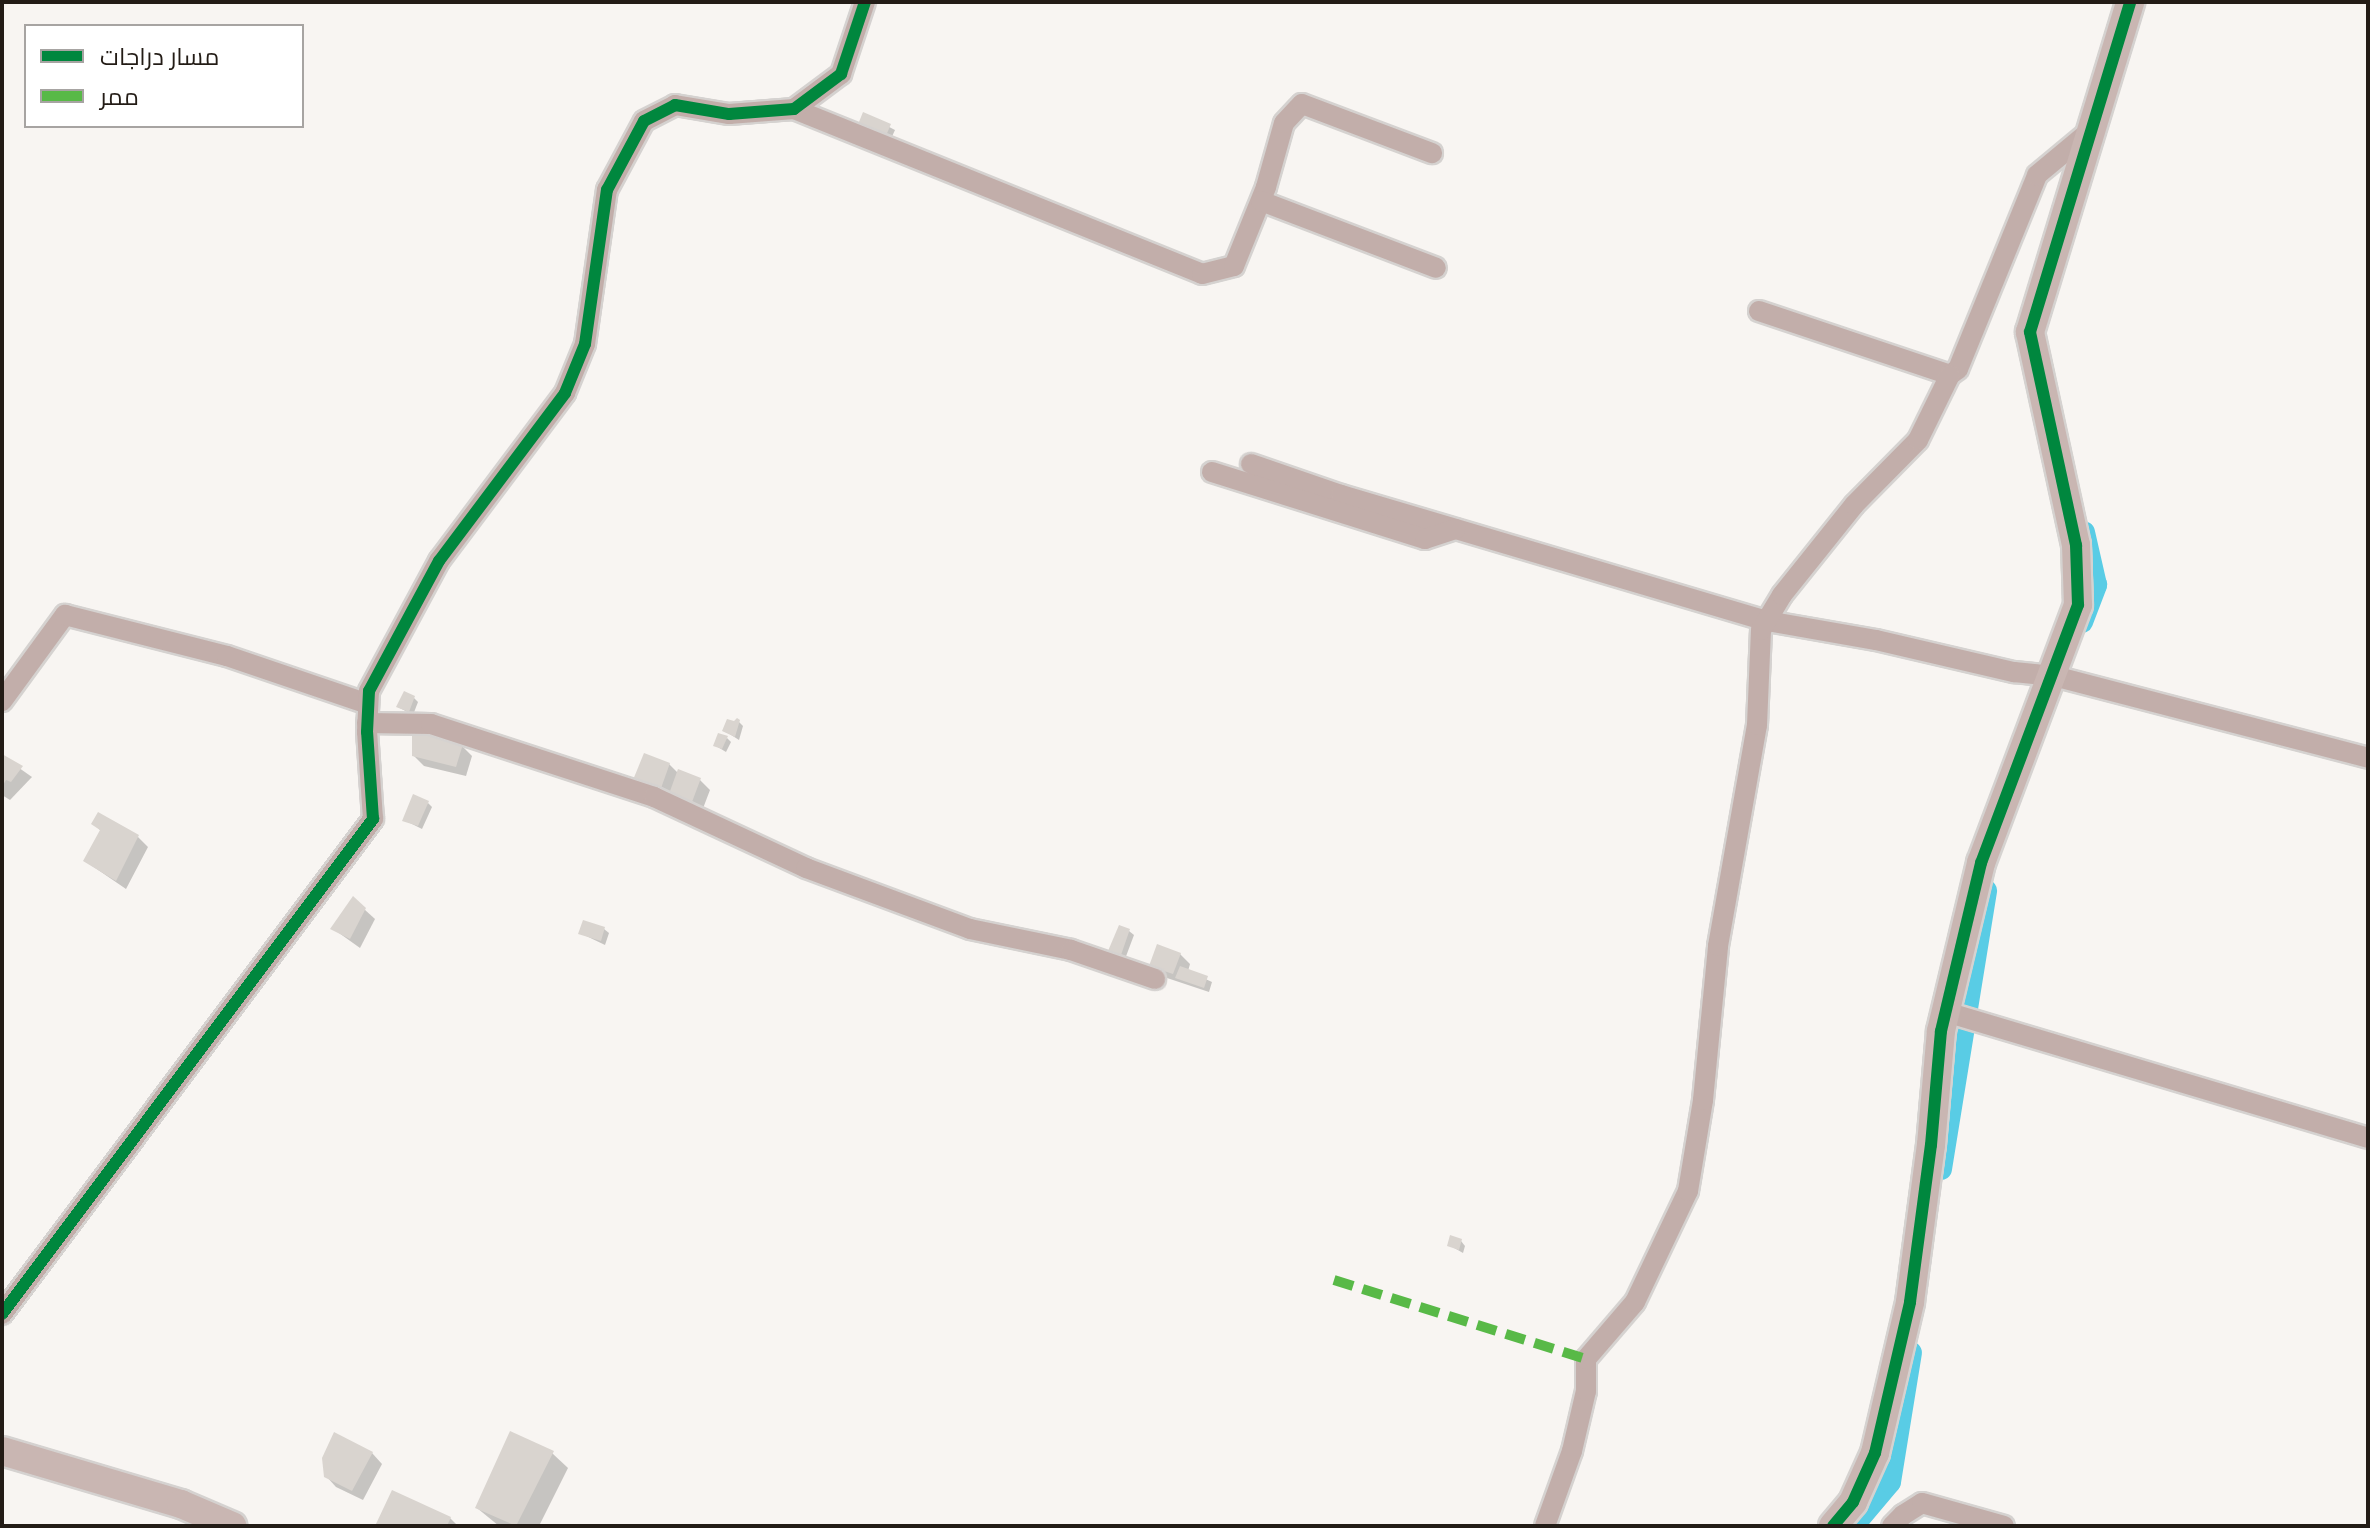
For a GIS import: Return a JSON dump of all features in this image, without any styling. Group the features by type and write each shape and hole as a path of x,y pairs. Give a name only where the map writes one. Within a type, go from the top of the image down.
{"street":[{"path":"794,109 841,74 865,2"},
{"path":"1833,1526 1853,1502 1875,1453 1910,1302 1931,1145 1941,1031 1981,863 2054,676 2078,605 2076,545 2030,332 2130,2"},
{"path":"2,1314 373,819 369,691 439,561 565,393 585,344 607,190 644,121 675,105 729,114 794,109 1202,274 1234,266 1261,201 1284,123 1302,104 1432,153"},
{"path":"1545,1526 1572,1451 1586,1391 1586,1359 1635,1302 1688,1191 1703,1100 1718,946 1757,725 1761,630 1782,595 1854,505 1918,440 1950,375 1958,369 2037,175 2090,131"},
{"path":"1261,201 1436,268"},
{"path":"1759,311 1950,375"},
{"path":"1251,464 1455,529 1767,621 1876,640 2014,672 2054,676 2368,758"},
{"path":"1212,472 1425,539 1455,529"},
{"path":"2,701 65,615 227,656 368,714 431,724 654,797 806,868 970,929 1071,950 1155,979"},
{"path":"1946,1012 2368,1138"},
{"path":"2,1451 181,1504 232,1526"},
{"path":"1892,1526 1922,1503 2004,1526"}],"building":[{"path":"863,112 891,124 885,138 857,127"},
{"path":"404,691 415,696 409,712 396,707"},
{"path":"737,718 740,720 735,737 722,731 727,719 734,721"},
{"path":"412,731 463,744 456,767 412,756"},
{"path":"718,733 728,736 722,749 713,746"},
{"path":"644,753 670,763 660,791 633,780"},
{"path":"2,754 23,766 11,782 6,780 2,787"},
{"path":"678,769 701,778 692,802 669,794"},
{"path":"413,794 429,801 418,826 402,821"},
{"path":"98,812 139,835 116,881 83,861 100,830 91,824"},
{"path":"353,896 366,908 350,939 330,929"},
{"path":"583,920 605,927 601,941 578,934"},
{"path":"1119,925 1130,929 1121,955 1108,951"},
{"path":"1157,944 1181,953 1173,974 1149,966"},
{"path":"1180,966 1208,976 1204,988 1175,978"},
{"path":"1450,1235 1462,1239 1459,1250 1447,1246"},
{"path":"510,1431 554,1451 516,1526 475,1508"},
{"path":"334,1432 373,1452 352,1491 324,1477 322,1458"},
{"path":"392,1490 451,1517 447,1526 375,1526"}],"waterway":[{"path":"2082,622 2096,585 2084,532"},
{"path":"1941,1169 1986,891"},
{"path":"1853,1526 1890,1482 1911,1353"}],"marked path":[{"path":"1334,1280 1586,1359"}],"cycle path":[{"path":"2,1314 373,819 367,732 369,691 439,561 565,393 585,344 607,190 644,121 675,105 729,114 794,109 841,74 865,2"},
{"path":"1833,1526 1853,1502 1875,1453 1910,1302 1931,1145 1941,1031 1981,863 2078,605 2076,545 2030,332 2130,2"}]}
